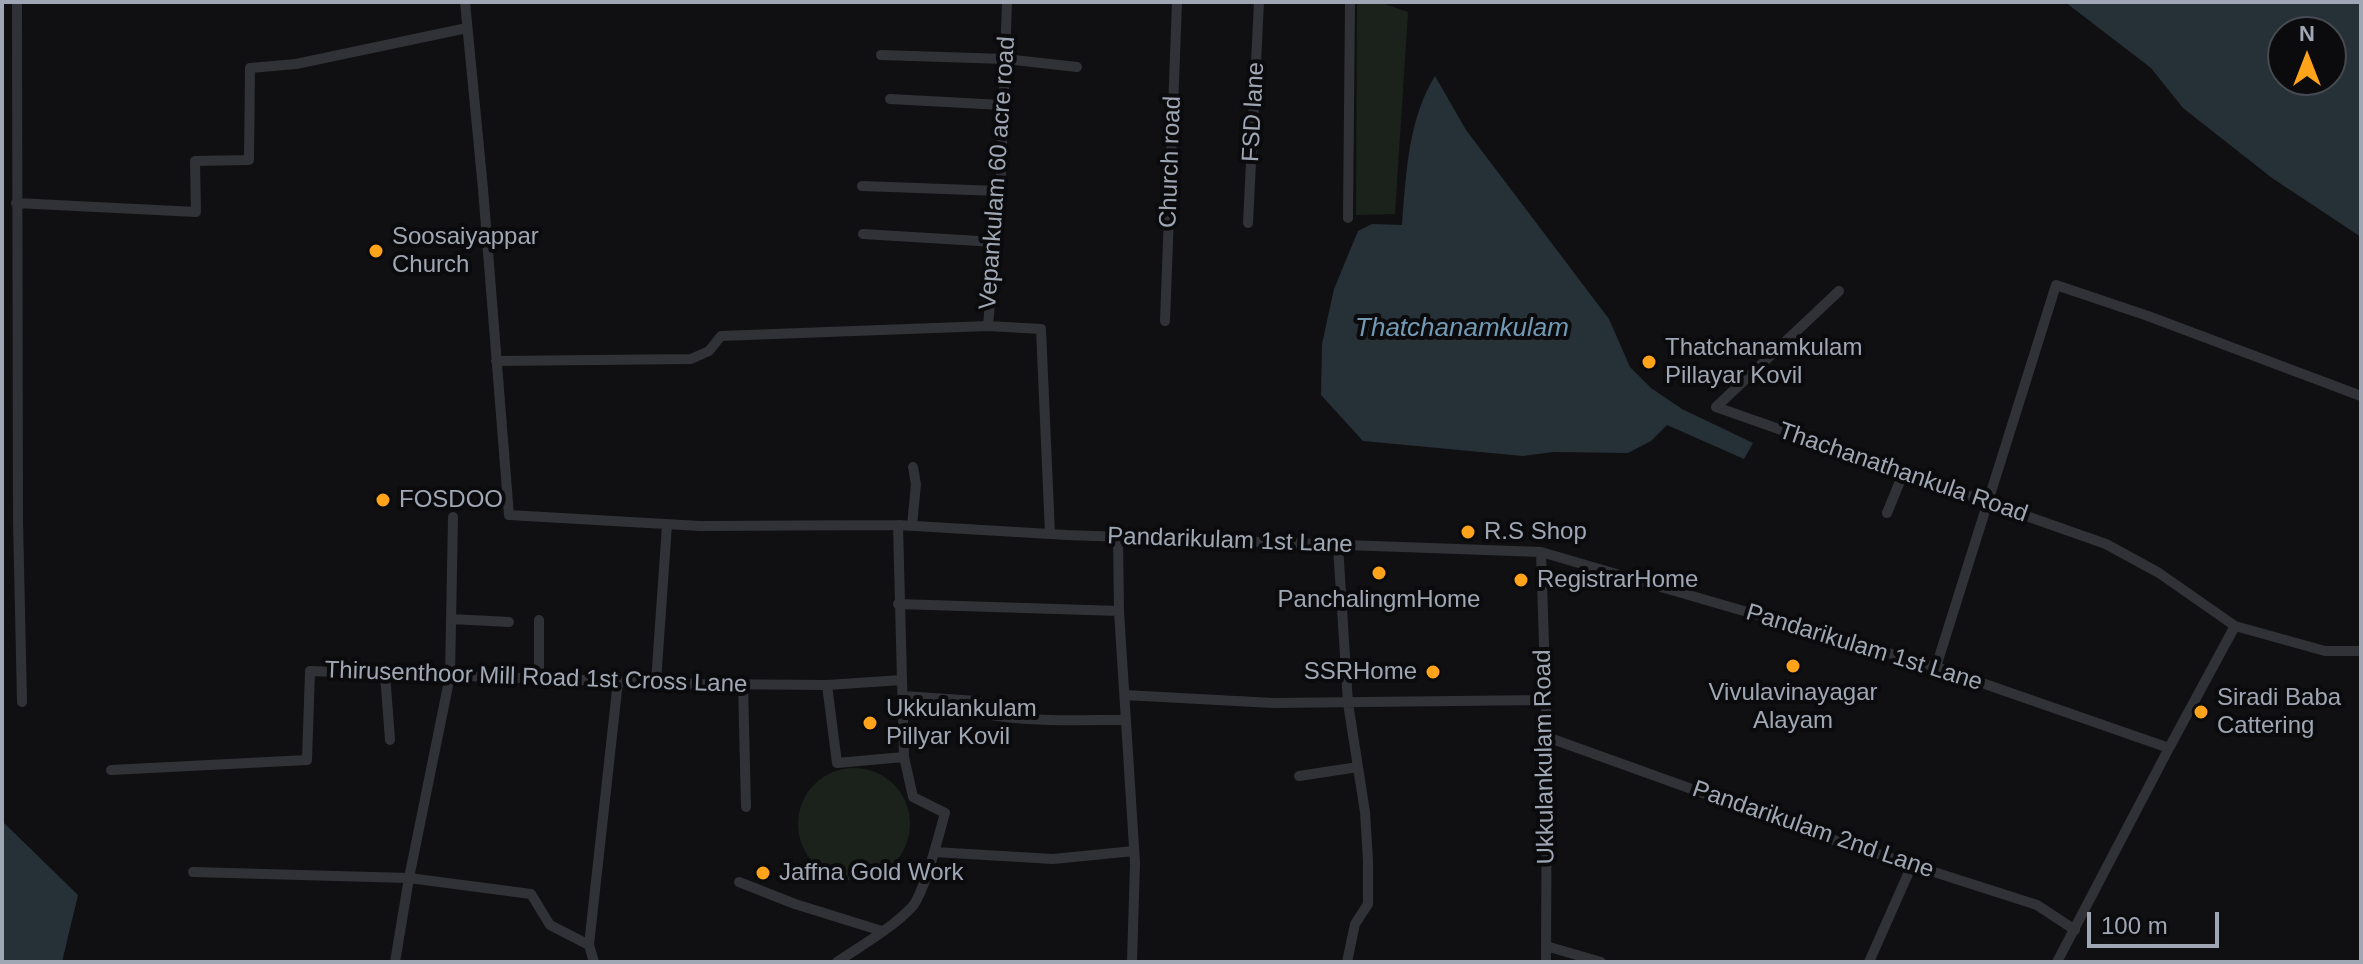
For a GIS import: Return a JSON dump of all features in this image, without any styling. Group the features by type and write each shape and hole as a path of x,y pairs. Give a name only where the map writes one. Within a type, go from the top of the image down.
{"street":[{"path":"17,2 18,520 22,702"},
{"name":"Pandarikulam 1st Lane","path":"465,2 509,515 667,525 898,525 1118,537 1541,552 1936,667 2169,748"},
{"name":"Vepankulam 60 acre road","path":"1007,2 999,191 988,326 1041,329 1050,534"},
{"name":"Church road","path":"1165,321 1177,2"},
{"name":"FSD lane","path":"1248,223 1259,2"},
{"path":"1348,218 1350,2"},
{"path":"16,203 196,212 195,161 249,160 250,68 296,64 467,28"},
{"path":"881,55 1005,59 1077,67"},
{"path":"890,99 1002,105"},
{"path":"862,186 999,191"},
{"path":"863,234 995,242"},
{"path":"1936,667 2056,285 2361,396"},
{"name":"Thachanathankula Road","path":"1839,291 1716,407 2106,544 2159,573 2235,626"},
{"path":"496,361 691,359 709,351 721,336 988,326"},
{"path":"912,526 916,484 913,467"},
{"path":"1887,513 1903,474"},
{"path":"395,962 450,676 453,517"},
{"path":"656,682 667,525"},
{"path":"837,962 914,905 945,813 913,797 904,757 898,525"},
{"path":"1118,537 1119,611 1134,851 1135,944 1132,962"},
{"path":"1338,546 1342,647 1365,812 1368,904 1355,924 1347,962"},
{"name":"Ukkulankulam Road","path":"1541,552 1547,737 1546,962"},
{"path":"898,604 1119,611"},
{"path":"451,619 509,622"},
{"path":"539,620 539,679"},
{"path":"2057,962 2235,626 2325,651 2361,651"},
{"name":"Thirusenthoor Mill Road 1st Cross Lane","path":"111,770 307,760 310,671 743,684 827,685 902,680"},
{"path":"385,674 390,740"},
{"path":"594,962 589,945 618,681"},
{"path":"743,684 746,807"},
{"path":"827,685 837,763 904,757"},
{"path":"1125,695 1273,703 1545,700"},
{"path":"903,696 977,701 985,714 998,717 1125,720"},
{"name":"Pandarikulam 2nd Lane","path":"1547,737 1814,833 2037,905 2075,930"},
{"path":"1299,776 1358,767"},
{"path":"934,852 1053,859 1134,851"},
{"path":"1869,962 1912,865"},
{"path":"193,872 409,878 531,894 550,925 589,945"},
{"path":"739,882 795,904 882,931"},
{"path":"1546,946 1601,962"}],"shaded area":[{"path":"1357,2 1379,2 1408,12 1395,214 1356,215"},
{"path":"854,768 876,772 894,784 906,802 910,824 906,846 894,864 876,876 854,880 832,876 814,864 802,846 798,824 802,802 814,784 832,772"}],"water":[{"path":"2065,2 2361,2 2361,237 2272,178 2183,108 2151,68"},
{"name":"Thatchanamkulam","path":"1435,76 1466,130 1609,319 1630,367 1651,388 1682,409 1753,443 1744,459 1667,425 1651,441 1628,453 1553,452 1523,456 1363,441 1321,395 1322,344 1334,289 1358,231 1372,224 1402,225 1414,129"},
{"path":"2,821 78,895 62,962 2,962"}],"place":[{"name":"Soosaiyappar Church","path":"376,251"},
{"name":"Thatchanamkulam Pillayar Kovil","path":"1649,362"},
{"name":"FOSDOO","path":"383,500"},
{"name":"R.S Shop","path":"1468,532"},
{"name":"PanchalingmHome","path":"1379,573"},
{"name":"RegistrarHome","path":"1521,580"},
{"name":"Vivulavinayagar Alayam","path":"1793,666"},
{"name":"SSRHome","path":"1433,672"},
{"name":"Siradi Baba Cattering","path":"2201,712"},
{"name":"Ukkulankulam Pillyar Kovil","path":"870,723"},
{"name":"Jaffna Gold Work","path":"763,873"}]}
